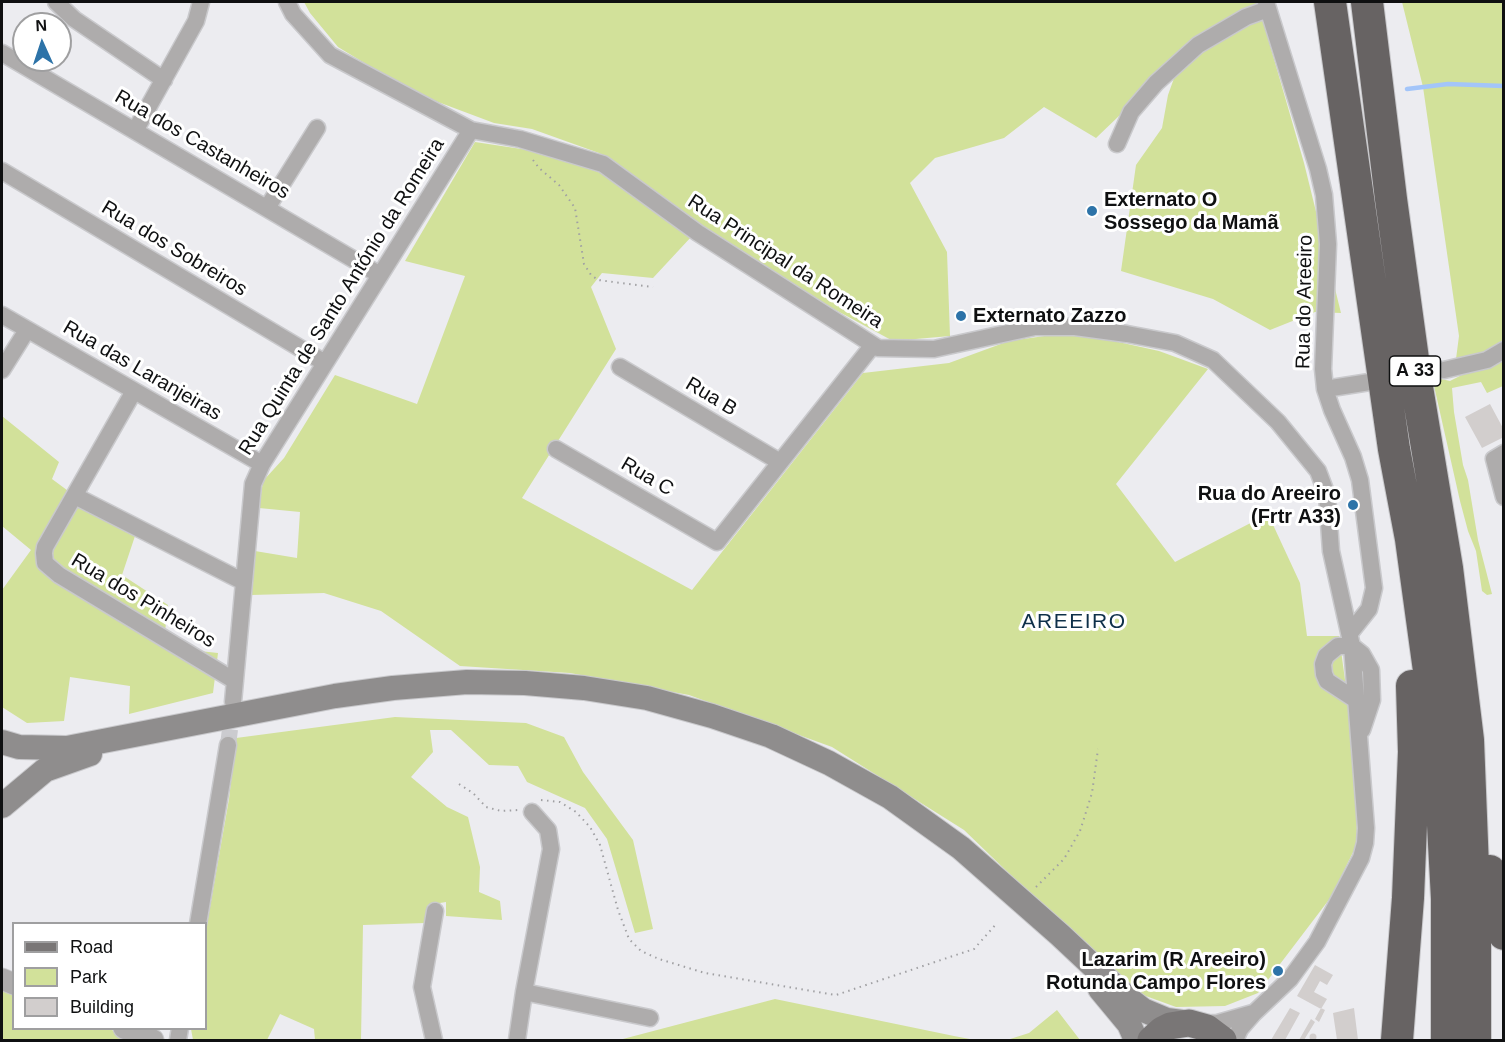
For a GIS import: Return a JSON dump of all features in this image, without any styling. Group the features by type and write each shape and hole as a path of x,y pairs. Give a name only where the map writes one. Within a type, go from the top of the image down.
{"highway":[{"name":"A 33","path":"1330,2 1394,449 1420,599 1437,744 1447,899 1447,1041"},
{"name":"A 33","path":"1367,2 1391,199 1416,381 1447,568 1468,741 1475,919 1475,1041"},
{"path":"1394,449 1411,668 1414,752 1408,898 1397,1041"},
{"path":"1468,741 1484,800 1491,881 1503,934"}],"main road":[{"path":"3,743 42,749 67,748 335,696 456,683 525,683 584,688 647,698 712,716 771,736 829,763 890,797 961,848 1143,1010 1167,1020 1193,1024 1215,1033 1222,1041"},
{"path":"4,804 45,770 92,754 271,717 385,698 481,691 533,692 639,706 705,723 786,753 838,778 905,819 984,878 1076,963 1130,1024 1136,1041"},
{"path":"3,743 14,758 17,775 4,804"},
{"path":"1151,1041 1162,1030 1170,1026 1193,1024"}],"street":[{"path":"56,2 74,19 164,80"},
{"path":"135,131 196,21 201,2"},
{"name":"Rua Principal da Romeira","path":"287,2 293,14 330,55 471,130 524,140 603,164 699,232 878,348 934,349 1035,327 1075,327 1175,343 1213,360 1278,422 1317,471 1327,495 1331,551 1351,640 1366,828 1365,843 1361,858 1317,942 1302,965 1290,980 1254,1013 1240,1029 1235,1041"},
{"path":"1117,144 1131,112 1156,83 1198,45 1267,5"},
{"name":"Rua do Areeiro","path":"1267,5 1324,195 1328,244 1323,369 1325,389 1360,480 1374,588 1369,609 1351,640"},
{"name":"Rua dos Castanheiros","path":"2,52 380,274"},
{"path":"267,208 317,128"},
{"name":"Rua Quinta de Santo António da Romeira","path":"234,702 253,484 262,464 471,130"},
{"name":"Rua dos Sobreiros","path":"2,171 325,363"},
{"name":"Rua das Laranjeiras","path":"2,315 262,464"},
{"path":"2,369 27,330"},
{"path":"780,462 873,345"},
{"path":"1444,370 1486,360 1503,350"},
{"name":"Rua B","path":"620,367 780,462"},
{"path":"1325,389 1376,381"},
{"name":"Rua dos Pinheiros","path":"134,391 45,547 44,558 49,568 235,681"},
{"name":"Rua C","path":"556,449 717,542 780,462"},
{"path":"1503,453 1494,459 1503,497"},
{"path":"75,496 244,582"},
{"path":"1356,700 1327,681 1323,664 1331,650 1351,640 1371,670 1372,700 1359,740"},
{"path":"198,922 228,745"},
{"path":"517,1041 551,849 548,830 532,812"},
{"path":"434,1041 422,987 435,911"},
{"path":"524,992 650,1018"},
{"path":"1193,1024 1218,1023 1254,1013"},
{"path":"126,1030 153,1041"}],"path":[{"path":"524,140 528,154 539,168 559,185 574,208 584,264 591,275 598,280 653,287"},
{"path":"1036,887 1064,859 1080,831 1092,793 1098,749"},
{"path":"459,784 486,807 501,811 532,812 534,806 540,801 548,800 560,802 576,812 590,827 600,845 618,910 629,939 641,951 705,973 836,995 974,949 997,922"}],"green space":[{"path":"304,2 1256,2 1257,8 1192,46 1096,138 1044,107 1004,138 935,158 910,183 947,252 950,336 893,341 780,280 599,153 532,129 494,123 414,93 338,47 310,13"},
{"path":"1402,2 1503,2 1503,342 1490,351 1456,359 1459,336 1423,87"},
{"path":"1261,14 1304,163 1341,313 1315,312 1270,330 1213,299 1121,271 1136,165 1162,128 1168,95 1177,70 1225,35"},
{"path":"475,142 548,153 601,173 692,236 653,278 602,273 591,287 616,349 522,498 692,590 863,373 949,363 1009,341 1073,332 1159,351 1208,369 1116,484 1175,562 1268,514 1300,583 1307,636 1339,636 1356,760 1357,844 1331,897 1258,993 1225,1006 1176,1007 1143,995 1100,961 964,830 832,747 689,695 570,673 460,666 381,611 324,593 251,595 255,551 297,558 300,512 259,508 263,481 284,458 335,375 417,404 465,276 405,261"},
{"path":"1503,354 1503,386 1487,393 1481,382 1452,388 1463,465 1468,480 1478,540 1492,594 1487,595 1482,591 1476,551 1460,501 1432,377 1450,381"},
{"path":"2,416 59,462 52,479 75,496 138,527 122,575 168,605 165,632 181,649 218,653 213,693 129,714 130,686 70,677 64,721 27,723 2,707 2,590 31,550 2,526"},
{"path":"395,717 526,723 564,737 583,772 633,840 653,929 635,933 607,839 585,808 527,782 518,766 489,765 451,730 430,730 433,752 411,777 447,807 468,817 480,867 479,892 500,901 502,920 446,916 446,902 428,905 425,923 363,925 361,1040 315,1040 314,1029 280,1014 267,1040 193,1040 191,1030 207,1030 207,924 229,799 236,738"},
{"path":"2,986 12,991 12,1030 112,1030 139,1040 2,1040"},
{"path":"775,999 954,1036 975,1040 619,1040"},
{"path":"1057,1010 1080,1040 1007,1040 1029,1033"}],"building":[{"path":"1490,404 1504,430 1504,437 1482,448 1465,417"},
{"path":"1315,965 1333,975 1327,985 1320,981 1314,992 1327,999 1321,1009 1297,996"},
{"path":"1290,1008 1300,1013 1285,1040 1271,1040"},
{"path":"1321,1008 1325,1010 1319,1022 1315,1019"},
{"path":"1354,1008 1358,1040 1337,1040 1333,1013"},
{"path":"1311,1019 1315,1022 1304,1040 1299,1040"},
{"path":"1313,1033 1317,1037 1313,1041 1309,1037"}],"waterway":[{"path":"1407,89 1448,84 1504,86"}],"tunnel":[{"path":"228,745 233,706"}],"place":[{"name":"Externato O Sossego da Mamã","path":"1092,211"},
{"name":"Externato Zazzo","path":"961,316"},
{"name":"Rua do Areeiro (Frtr A33)","path":"1353,505"},
{"name":"Lazarim (R Areeiro) Rotunda Campo Flores","path":"1278,971"}],"district":[{"name":"AREEIRO","path":"1074,622"}]}
